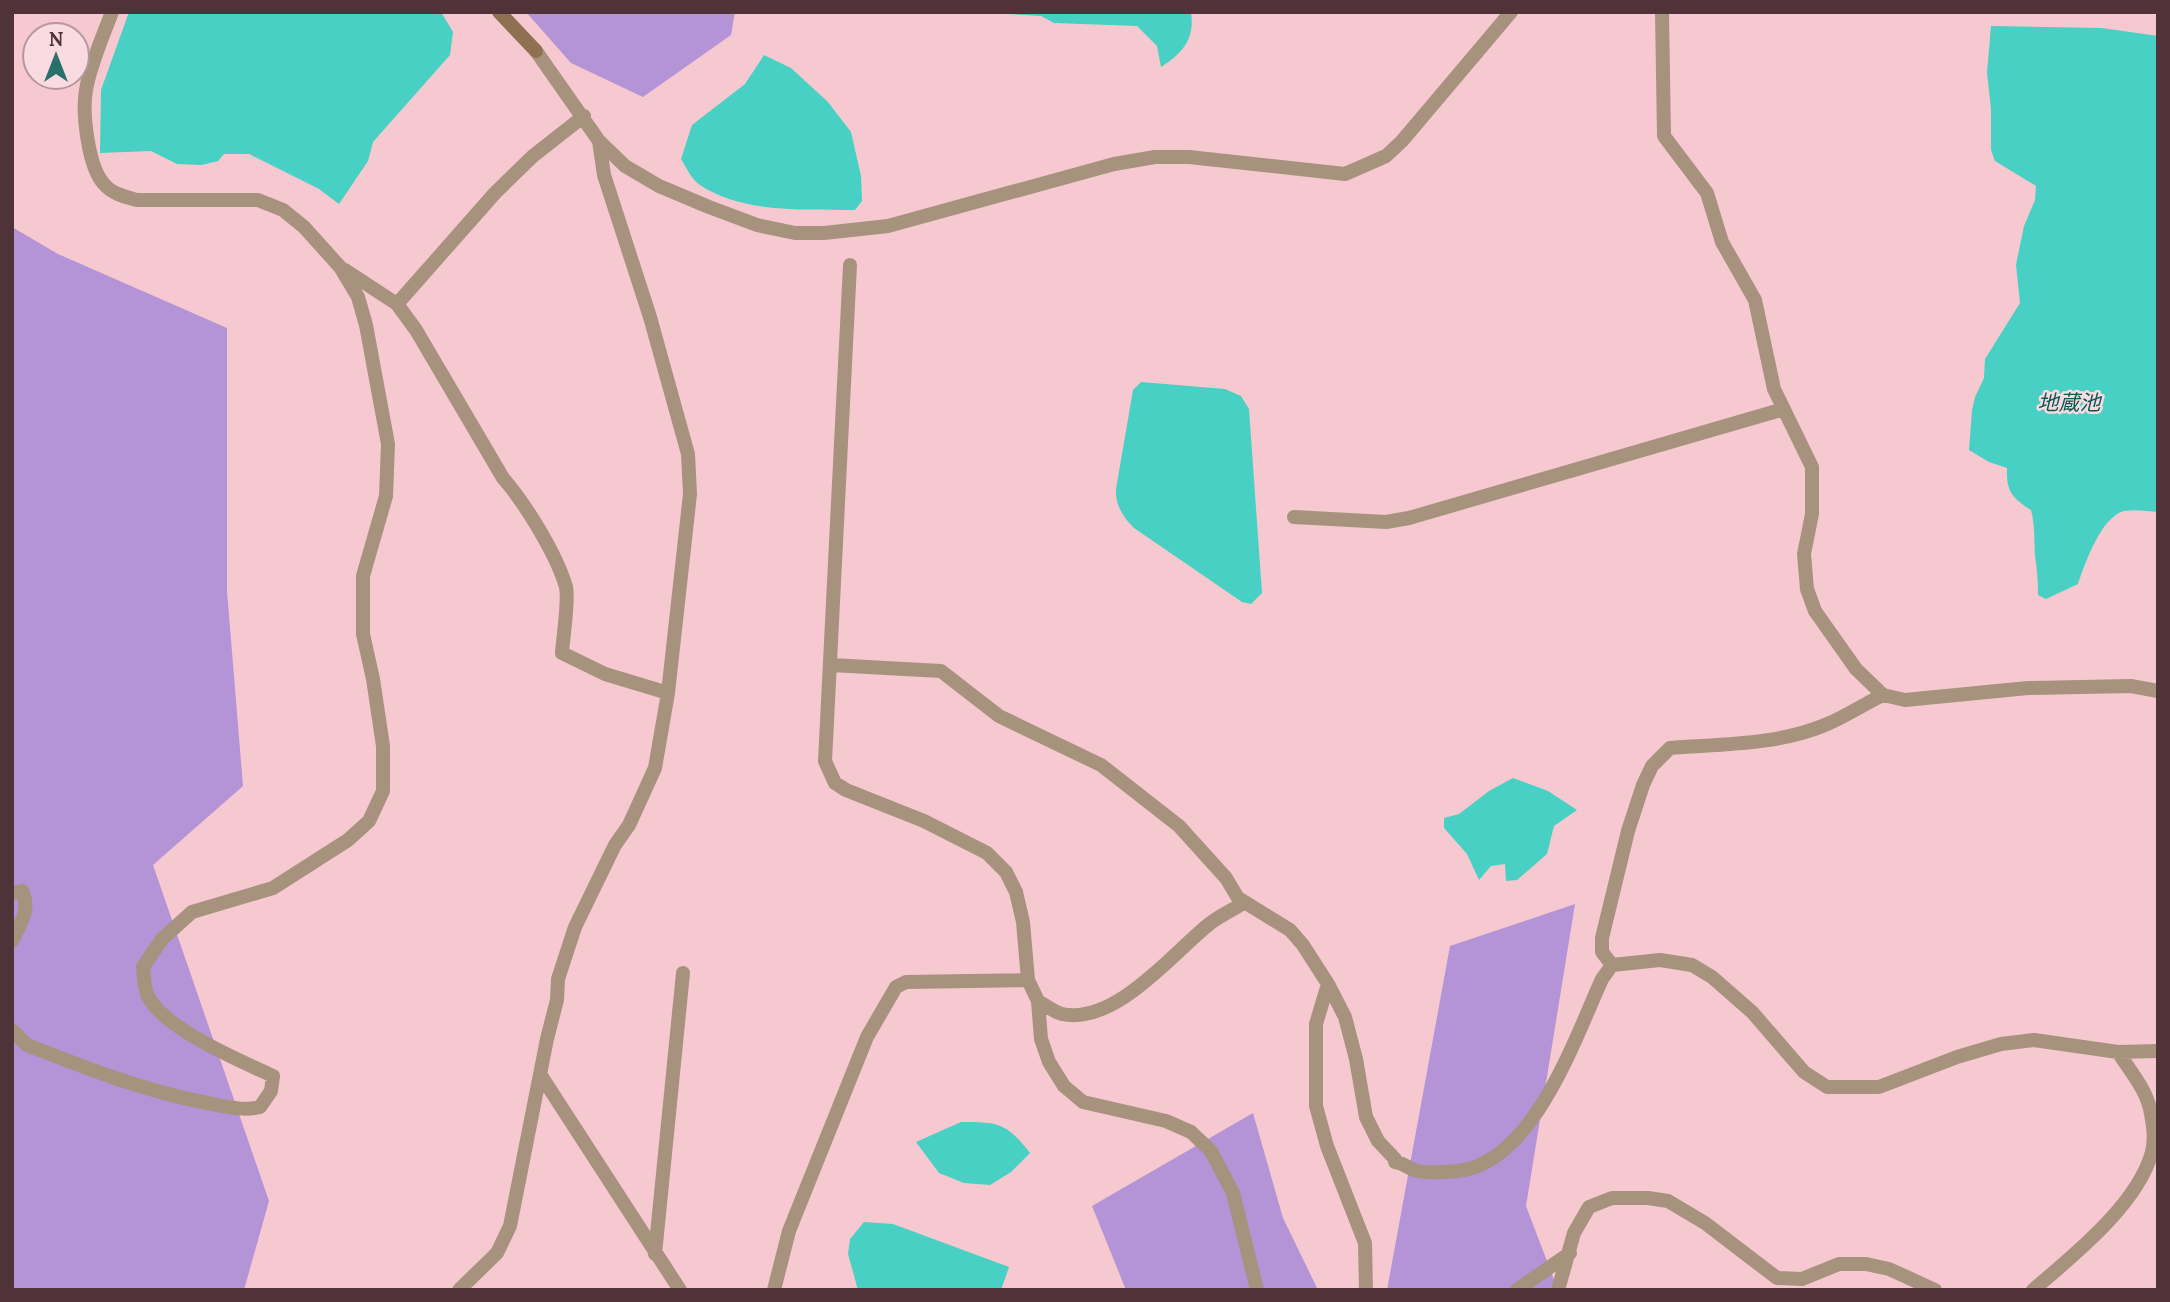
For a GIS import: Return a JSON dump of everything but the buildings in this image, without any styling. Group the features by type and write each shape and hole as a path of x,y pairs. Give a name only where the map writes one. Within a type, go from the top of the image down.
{"street":[{"path":"12,1030 27,1045 148,1090 248,1110 260,1107 271,1091 273,1076 224,1054 158,1010 147,994 143,967 162,939 192,912 273,888 348,840 369,821 383,792 383,746 363,634 363,576 386,496 388,444 358,297 340,267 304,227 283,210 258,200 137,200 119,195 104,185 96,172 84,114 86,89 112,12"},
{"path":"499,12 536,51 599,141 625,166 659,186 757,225 795,233 824,233 888,226 1114,164 1155,157 1189,157 1345,174 1386,156 1402,141 1511,12"},
{"path":"1662,12 1664,136 1707,193 1722,242 1755,300 1774,389 1812,467 1812,514 1804,554 1807,589 1815,611 1856,669 1883,695 1905,700 2028,688 2131,686 2158,691"},
{"path":"397,304 495,193 533,156 584,116"},
{"path":"459,1290 496,1253 510,1226 557,1000 558,979 575,927 615,845 629,825 655,768 668,693 690,494 688,454 650,317 604,175 599,141"},
{"path":"850,265 825,761 835,783 846,790 924,821 987,853 1006,872 1016,892 1023,922 1028,980 1038,1001 1041,1039 1049,1062 1064,1086 1083,1102 1166,1121 1191,1132 1211,1151 1233,1193 1257,1290"},
{"path":"340,267 397,304 416,330 503,478 515,491 553,556 566,589 562,653 605,674 668,693"},
{"path":"1294,517 1386,522 1409,517 1784,409"},
{"path":"831,665 941,671 999,716 1101,765 1180,827 1226,878 1238,898 1290,930 1303,945 1345,1017 1356,1059 1366,1117 1378,1141 1395,1162 1416,1171 1458,1171 1478,1166 1498,1154 1522,1132 1550,1094 1602,979 1612,965 1660,960 1692,965 1712,977 1752,1012 1804,1072 1827,1087 1879,1087 1957,1057 2001,1044 2034,1041 2118,1052 2158,1051"},
{"path":"1612,965 1602,951 1602,939 1629,831 1652,766 1670,748 1745,743 1799,733 1825,725 1883,695"},
{"path":"12,893 22,891 27,901 27,909 12,941"},
{"path":"1038,1001 1061,1014 1086,1014 1101,1010 1128,995 1211,922 1244,902"},
{"path":"655,1254 684,974"},
{"path":"774,1290 789,1231 867,1037 895,987 906,982 1028,980"},
{"path":"1328,984 1316,1024 1316,1106 1326,1146 1365,1243 1366,1290"},
{"path":"2033,1290 2098,1234 2143,1176 2153,1149 2151,1112 2141,1087 2118,1052"},
{"path":"540,1074 680,1290"},
{"path":"1558,1290 1574,1233 1589,1207 1612,1198 1668,1201 1705,1223 1777,1278 1802,1279 1839,1264 1866,1264 1889,1269 1936,1290"},
{"path":"1517,1290 1570,1253"}],"shaded area":[{"path":"526,12 735,12 731,35 643,97 571,63"},
{"path":"12,227 58,254 227,328 227,591 243,786 153,865 269,1201 244,1290 12,1290"},
{"path":"1575,904 1526,1206 1558,1290 1387,1290 1450,946"},
{"path":"1253,1113 1283,1218 1318,1290 1126,1290 1092,1206"}],"water":[{"path":"129,12 441,12 453,32 450,55 373,142 368,161 339,204 319,189 249,154 224,154 218,161 202,165 177,164 151,151 100,153 101,90"},
{"path":"1191,12 1192,22 1186,44 1161,67 1157,46 1137,26 1054,23 1041,16 1009,14"},
{"name":"地蔵池","path":"1991,26 2102,28 2158,36 2158,512 2128,510 2116,515 2101,531 2078,584 2046,599 2038,595 2031,510 2019,502 2009,488 2007,468 1989,462 1969,450 1972,410 1984,378 1985,359 2020,303 2016,265 2024,226 2035,200 2036,186 1995,161 1991,150 1991,109 1987,73"},
{"path":"764,55 791,68 828,102 851,132 861,176 862,201 855,210 775,208 736,201 700,185 681,159 692,125 745,84"},
{"path":"1141,382 1225,389 1241,396 1249,409 1262,593 1251,604 1242,602 1134,528 1120,510 1116,489 1133,390"},
{"path":"1513,778 1548,791 1577,810 1554,826 1547,854 1517,880 1506,881 1505,864 1491,866 1479,880 1467,854 1444,828 1444,818 1459,814 1489,791"},
{"path":"961,1122 1001,1126 1015,1136 1030,1153 1011,1172 990,1185 964,1183 939,1173 916,1142"},
{"path":"864,1222 893,1224 1009,1267 1001,1290 858,1290 848,1254 850,1239"}]}
